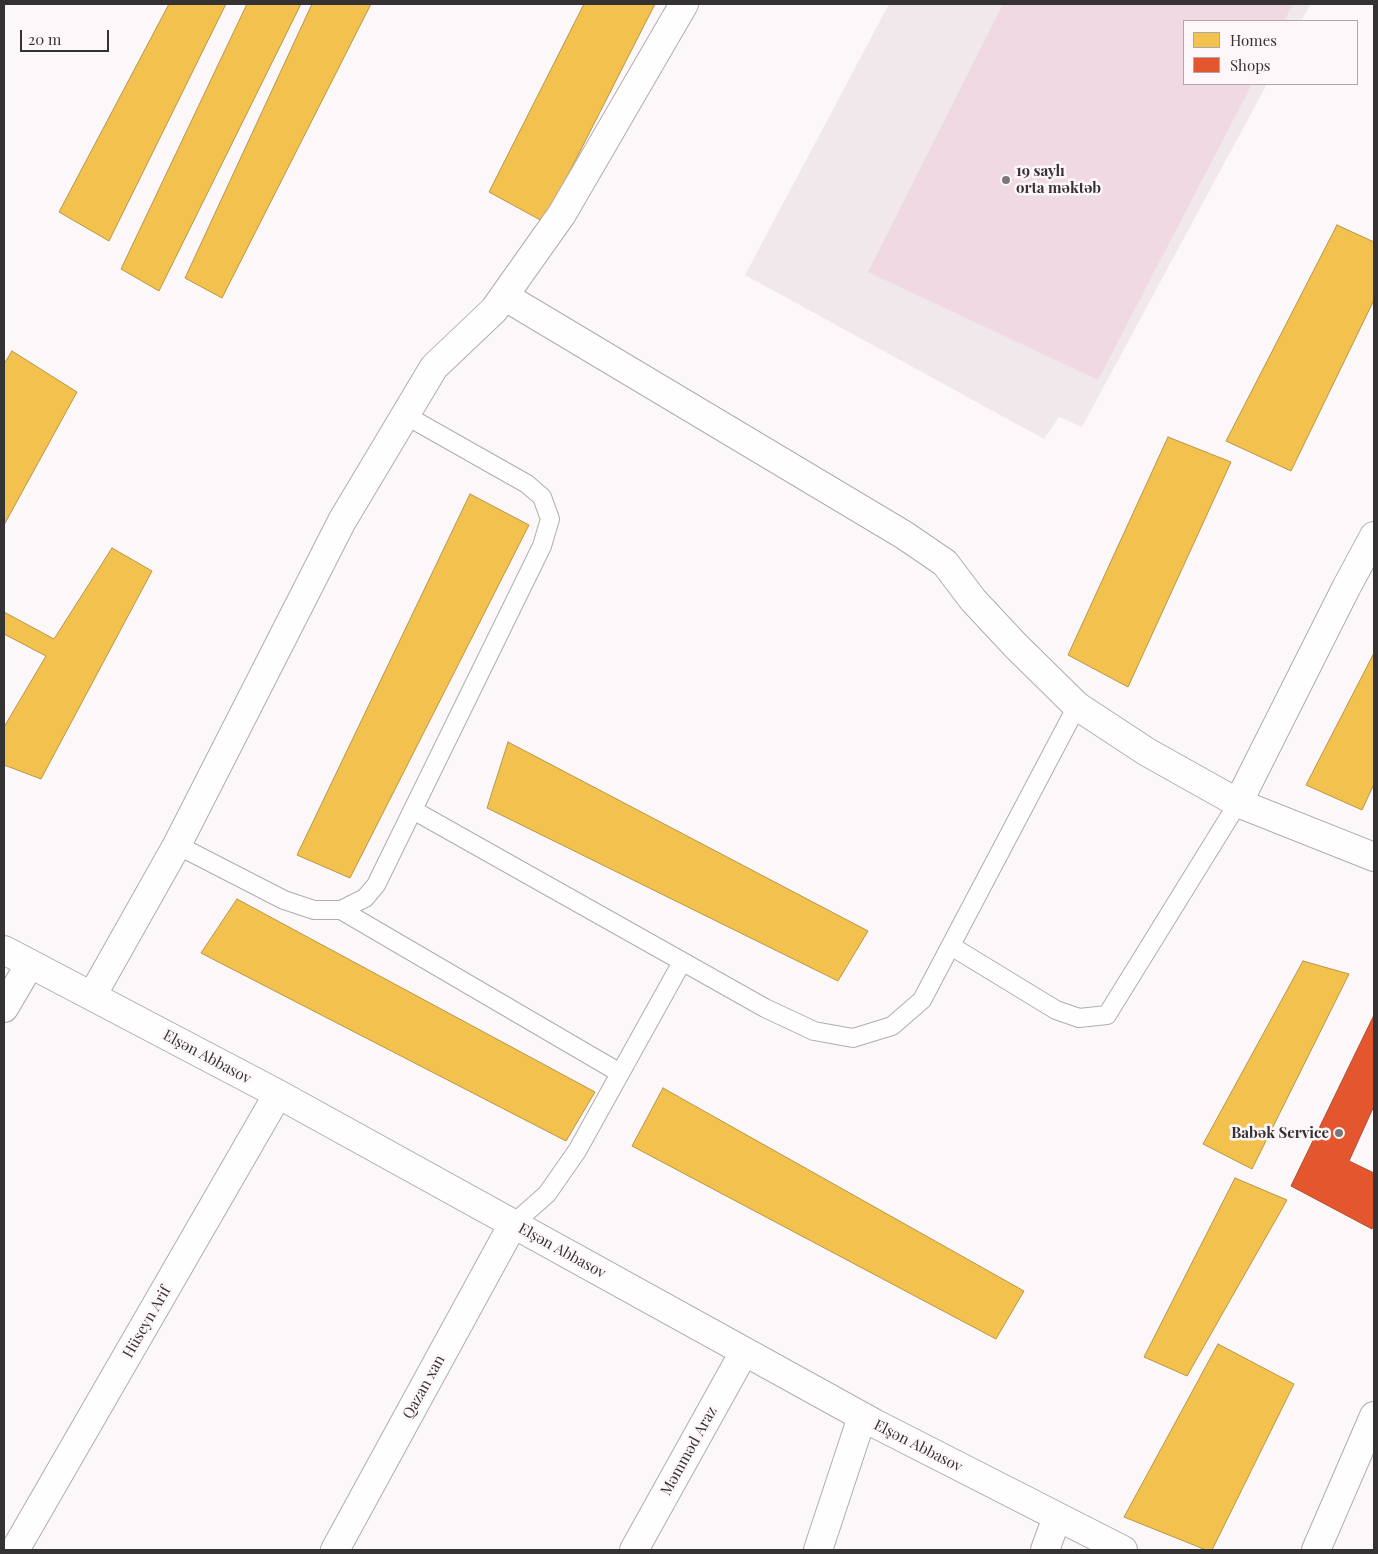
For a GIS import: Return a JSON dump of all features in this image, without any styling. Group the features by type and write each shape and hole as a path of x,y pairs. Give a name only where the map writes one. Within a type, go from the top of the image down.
{"street":[{"path":"92,996 177,845 342,521 405,415 434,367 494,310 562,214 684,4"},
{"path":"504,296 904,535 944,563 973,600 1016,646 1077,706 1147,752 1238,803 1374,857"},
{"path":"1238,803 1374,536"},
{"name":"Elşən Abbasov","path":"4,950 278,1094 862,1416 1123,1550"},
{"path":"4,1008 30,964"},
{"name":"Hüseyn Arif","path":"15,1550 278,1094"},
{"name":"Qazan xan","path":"335,1550 513,1224"},
{"name":"Məmməd Araz","path":"634,1550 744,1352"},
{"path":"818,1550 862,1416"},
{"path":"1316,1550 1374,1416"},
{"path":"1045,1550 1057,1517"}],"lane":[{"path":"177,845 284,900 314,910 341,910 365,898 376,885 542,546 550,519 542,497 527,484 405,415"},
{"path":"413,810 765,1008 814,1031 853,1038 892,1026 922,1000 1077,706"},
{"path":"951,946 1056,1010 1079,1018 1107,1015 1238,803"},
{"path":"341,910 620,1073"},
{"path":"513,1224 546,1194 562,1173 682,962"}],"shaded area":[{"name":"19 saylı orta məktəb","path":"889,4 1311,4 1302,20 1183,20 1183,85 1266,85 1082,427 1059,417 1044,439 745,275"},
{"name":"19 saylı orta məktəb","path":"1003,4 1293,4 1285,20 1183,20 1183,85 1251,85 1098,380 868,272"}],"building: Homes":[{"path":"169,4 226,4 109,241 59,212"},
{"path":"247,4 301,4 159,291 121,269"},
{"path":"312,4 371,4 222,298 185,278"},
{"path":"584,4 655,4 544,222 489,192"},
{"path":"1337,225 1374,242 1374,300 1291,471 1226,441"},
{"path":"12,351 77,392 4,525 4,364"},
{"path":"1168,437 1231,462 1128,687 1068,655"},
{"path":"470,494 529,525 350,878 297,855"},
{"path":"112,548 152,571 41,779 4,765 4,727 46,656 4,634 4,612 54,639"},
{"path":"1374,653 1374,784 1362,810 1306,785"},
{"path":"508,742 868,931 838,981 487,808"},
{"path":"237,899 595,1092 566,1141 201,953"},
{"path":"1303,961 1349,974 1252,1169 1203,1144"},
{"path":"663,1088 1024,1291 996,1339 632,1146"},
{"path":"1235,1178 1287,1200 1187,1376 1144,1357"},
{"path":"1218,1344 1294,1384 1212,1550 1206,1550 1124,1517"}],"building: Shops":[{"name":"Babək Service","path":"1374,1015 1374,1106 1349,1161 1374,1173 1374,1224 1372,1229 1291,1186"}],"place":[{"name":"19 saylı orta məktəb","path":"1006,180"},
{"name":"Babək Service","path":"1339,1133"}]}
